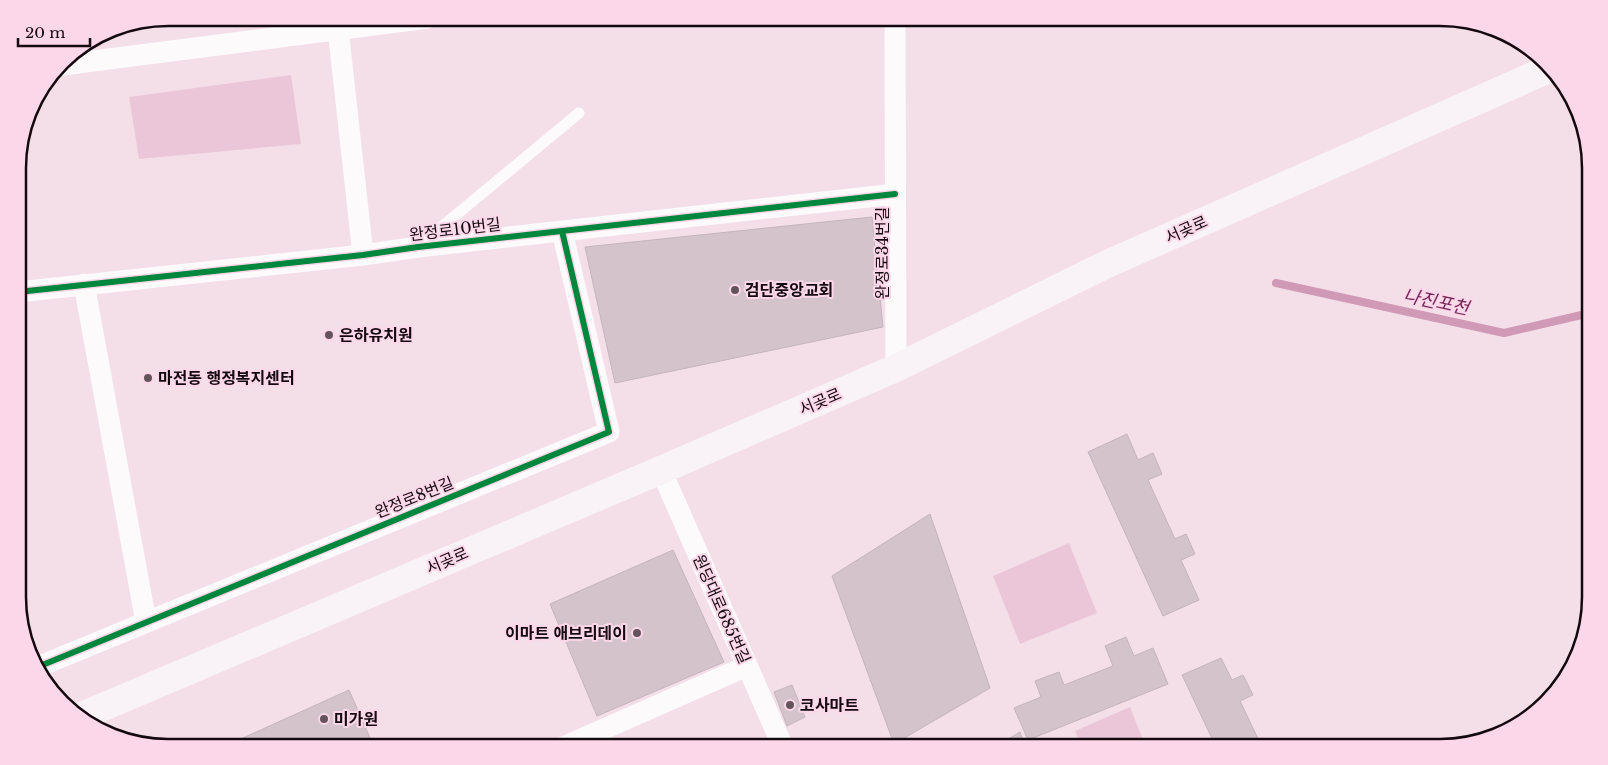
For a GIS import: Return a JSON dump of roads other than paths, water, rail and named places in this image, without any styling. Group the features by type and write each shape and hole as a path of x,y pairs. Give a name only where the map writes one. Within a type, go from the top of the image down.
{"main road":[{"name":"서곶로","path":"88,713 896,368 1107,264 1542,71"}],"street":[{"path":"74,63 317,26"},
{"path":"337,26 363,255"},
{"name":"완정로34번길","path":"895,26 896,368"},
{"name":"완정로10번길","path":"27,291 363,255 418,247 895,194"},
{"name":"완정로8번길","path":"43,665 609,432 562,231"},
{"path":"84,284 146,622"},
{"name":"원당대로685번길","path":"660,470 779,739"},
{"path":"582,739 747,666"}],"lane":[{"path":"418,247 579,113"}],"waterway":[{"name":"나진포천","path":"1276,283 1504,333 1582,315"}],"place":[{"name":"검단중앙교회","path":"735,290"},
{"name":"은하유치원","path":"329,335"},
{"name":"마전동 행정복지센터","path":"148,378"},
{"name":"이마트 애브리데이","path":"637,633"},
{"name":"코사마트","path":"790,705"},
{"name":"미가원","path":"324,719"}]}
